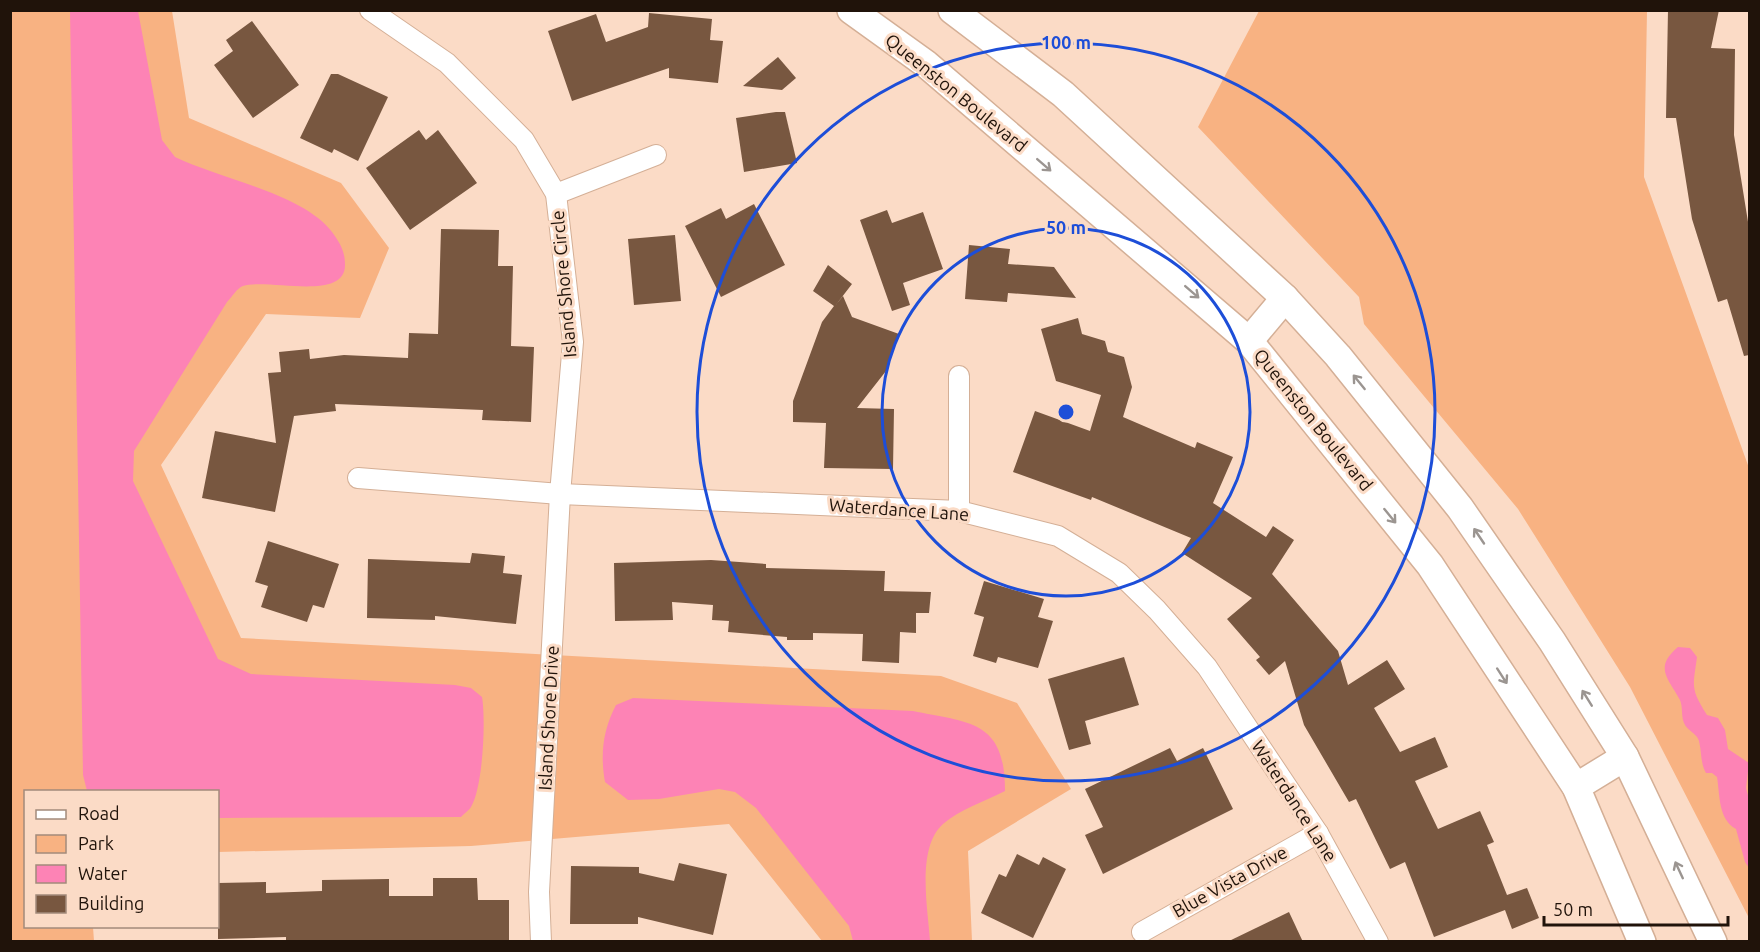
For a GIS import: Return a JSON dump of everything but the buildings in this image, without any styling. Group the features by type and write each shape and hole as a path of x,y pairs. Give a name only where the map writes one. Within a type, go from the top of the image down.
{"main road":[{"name":"Queenston Boulevard","path":"851,10 926,64 1249,341 1430,566 1576,787 1642,942"},
{"path":"952,10 1063,94 1285,298 1338,356 1460,508 1552,641 1625,757 1713,942"},
{"path":"1249,341 1285,298"},
{"path":"1576,787 1625,757"}],"street":[{"name":"Island Shore Circle","path":"370,10 447,63 524,140 556,194 573,342 561,494"},
{"path":"556,194 656,155"},
{"path":"959,376 959,511"},
{"name":"Waterdance Lane","path":"358,478 561,494 959,511 1058,536 1119,573 1157,610 1207,667 1318,833 1378,942"},
{"name":"Island Shore Drive","path":"541,942 540,892 561,494"},
{"name":"Blue Vista Drive","path":"1142,932 1318,833"}],"green space":[{"path":"10,11 172,11 189,118 341,183 389,248 360,318 266,314 161,465 241,638 941,676 1017,703 1071,789 968,851 972,941 822,941 729,824 471,846 219,852 219,790 24,790 24,928 93,928 94,941 11,941"},
{"path":"1259,11 1647,11 1644,177 1749,468 1749,918 1630,687 1518,509 1364,324 1359,297 1198,127"}],"water":[{"path":"70,11 138,11 162,140 175,157 259,188 302,207 332,232 340,244 345,265 342,276 333,283 319,286 255,284 239,289 227,302 134,451 133,481 218,659 251,674 455,685 471,688 482,697 484,721 481,769 471,807 461,817 219,818 219,790 87,790 83,775"},
{"path":"1678,647 1690,648 1697,657 1695,693 1707,715 1718,718 1725,730 1728,749 1749,763 1746,788 1750,803 1749,868 1745,862 1736,829 1730,825 1723,813 1717,777 1712,773 1706,773 1698,738 1684,723 1680,700 1666,674 1666,661"},
{"path":"633,698 913,711 968,723 981,729 991,738 999,751 1005,791 957,814 943,824 935,835 926,863 930,941 853,941 849,926 756,808 735,792 719,789 659,799 628,800 605,782 603,752 608,724 616,705"}]}
